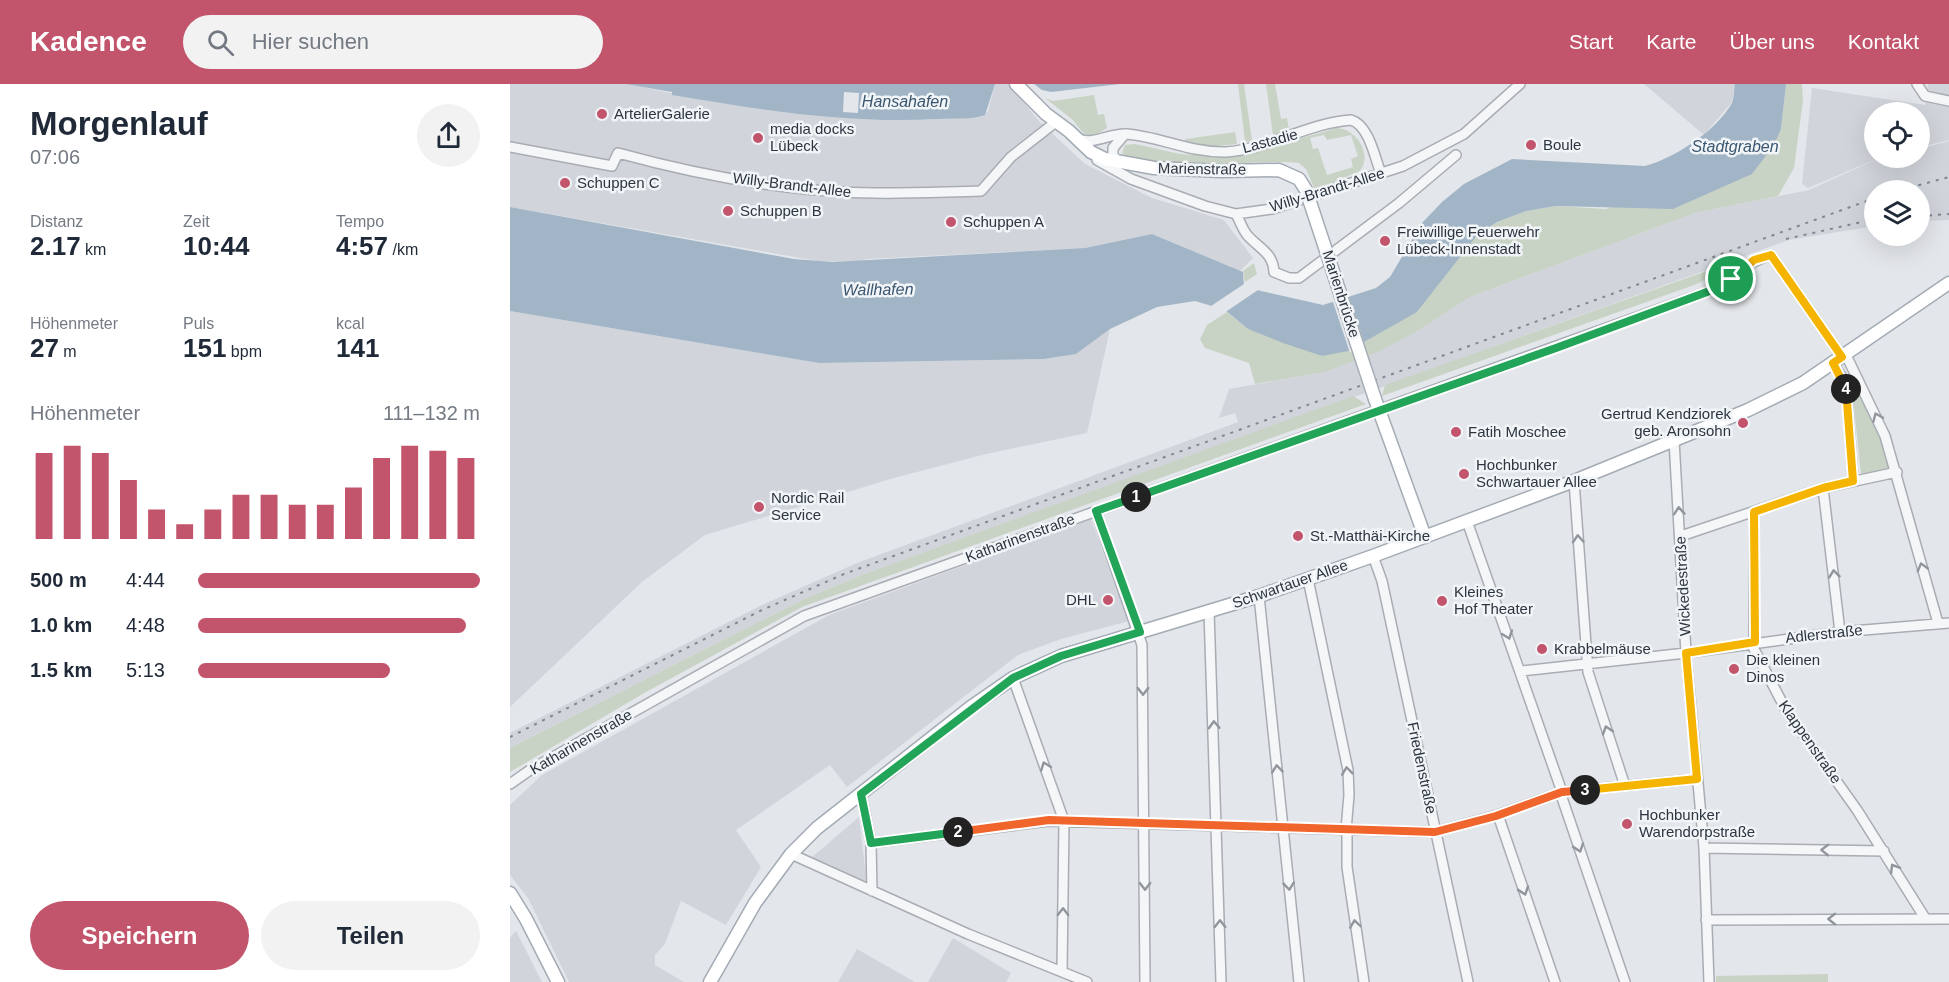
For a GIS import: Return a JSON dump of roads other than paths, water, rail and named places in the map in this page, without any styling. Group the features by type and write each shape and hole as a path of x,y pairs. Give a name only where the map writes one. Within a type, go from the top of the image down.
{"main road":[{"path":"1016,84 1032,97"},
{"path":"1024,84 1032,97"},
{"name":"Willy-Brandt-Allee","path":"1032,97 1091,152"},
{"name":"Marienstraße","path":"1091,152 1119,163 1154,168 1222,171 1279,170 1299,178 1306,190"},
{"name":"Marienbrücke","path":"1306,190 1377,404"},
{"name":"Schwartauer Allee","path":"710,982 754,903 790,854 817,828 1013,678 1061,656 1259,596 1425,537 1574,481 1780,396 1841,358 1949,283"},
{"path":"1377,404 1425,537"},
{"path":"510,893 558,982"}],"street":[{"name":"Willy-Brandt-Allee","path":"1091,152 1097,159 1131,179 1165,192 1236,214 1272,209 1381,174 1464,134 1520,84"},
{"path":"1917,84 1924,96 1949,101"},
{"name":"Willy-Brandt-Allee","path":"510,147 612,166 618,153 705,173 821,191 863,193 981,191 1011,157 1057,121"},
{"name":"Lastadie","path":"1078,139 1091,142 1114,133 1203,151 1226,152 1254,147 1344,121 1354,121 1364,130 1381,174"},
{"path":"1119,163 1113,155 1113,148 1125,134"},
{"path":"1236,214 1246,235 1266,251 1273,262 1274,272 1289,279 1299,278 1399,204 1456,155"},
{"path":"1154,168 1153,179 1165,192"},
{"name":"Katharinenstraße","path":"510,784 530,770 804,616 1096,511 1377,404 1707,292 1731,279 1754,260 1771,255 1841,358"},
{"path":"1841,358 1858,377 1879,420 1897,472 1938,623"},
{"path":"1841,358 1846,384 1853,481"},
{"path":"1846,384 1858,377"},
{"name":"Wickedestraße","path":"1674,440 1686,653 1704,848 1709,982"},
{"path":"1681,536 1823,488 1897,472"},
{"path":"1574,481 1587,664 1625,786"},
{"path":"1823,488 1840,632"},
{"path":"1096,511 1140,632 1143,656 1145,982"},
{"name":"Klappenstraße","path":"1754,512 1755,649 1786,710 1884,850 1925,918"},
{"path":"1467,521 1521,671 1625,982"},
{"name":"Friedenstraße","path":"1373,556 1382,581 1466,982"},
{"path":"1308,579 1348,770 1347,867 1364,982"},
{"path":"1259,596 1299,982"},
{"path":"1209,611 1218,825 1221,982"},
{"name":"Adlerstraße","path":"1521,671 1686,653 1840,632 1949,622"},
{"path":"1013,678 1064,821 1062,971"},
{"path":"871,843 1049,820 1435,832 1498,815 1561,792 1697,779"},
{"path":"861,794 871,843 872,891"},
{"path":"1498,815 1555,982"},
{"path":"1704,848 1884,850"},
{"path":"790,854 968,934 1087,982"},
{"path":"1706,920 1949,919"}],"water":[{"name":"Hansahafen","path":"626,84 995,84 985,115 969,118 906,120 839,118 772,111 672,95 672,92"},
{"path":"1034,84 1120,84 1051,92 1042,90"},
{"path":"1735,84 1786,84 1781,129 1774,145 1752,174 1673,209 1556,206 1526,211 1497,222 1478,234 1417,312 1348,351 1322,356 1248,329 1225,310 1195,301 1157,307 1110,329 1076,354 1044,359 819,363 510,311 510,207 794,259 833,262 1085,248 1152,234 1243,272 1244,287 1323,305 1376,288 1390,277 1422,223 1464,184 1512,159 1645,166 1657,162 1694,142 1716,124 1732,103"}],"railway":[{"path":"1930,182 1949,177"},
{"path":"510,737 762,610 844,574 1864,202"},
{"path":"1930,215 1949,214"},
{"path":"1786,239 1864,221"}],"place":[{"name":"ArtelierGalerie","path":"602,114"},
{"name":"media docks Lübeck","path":"758,138"},
{"name":"Boule","path":"1531,145"},
{"name":"Schuppen C","path":"565,183"},
{"name":"Schuppen B","path":"728,211"},
{"name":"Schuppen A","path":"951,222"},
{"name":"Freiwillige Feuerwehr Lübeck-Innenstadt","path":"1385,241"},
{"name":"Gertrud Kendziorek geb. Aronsohn","path":"1743,423"},
{"name":"Fatih Moschee","path":"1456,432"},
{"name":"Hochbunker Schwartauer Allee","path":"1464,474"},
{"name":"Nordic Rail Service","path":"759,507"},
{"name":"St.-Matthäi-Kirche","path":"1298,536"},
{"name":"DHL","path":"1108,600"},
{"name":"Kleines Hof Theater","path":"1442,601"},
{"name":"Krabbelmäuse","path":"1542,649"},
{"name":"Die kleinen Dinos","path":"1734,669"},
{"name":"Hochbunker Warendorpstraße","path":"1627,824"}],"water label":[{"name":"Stadtgraben","path":"1735,146"},
{"name":"Wallhafen","path":"878,289"}]}
